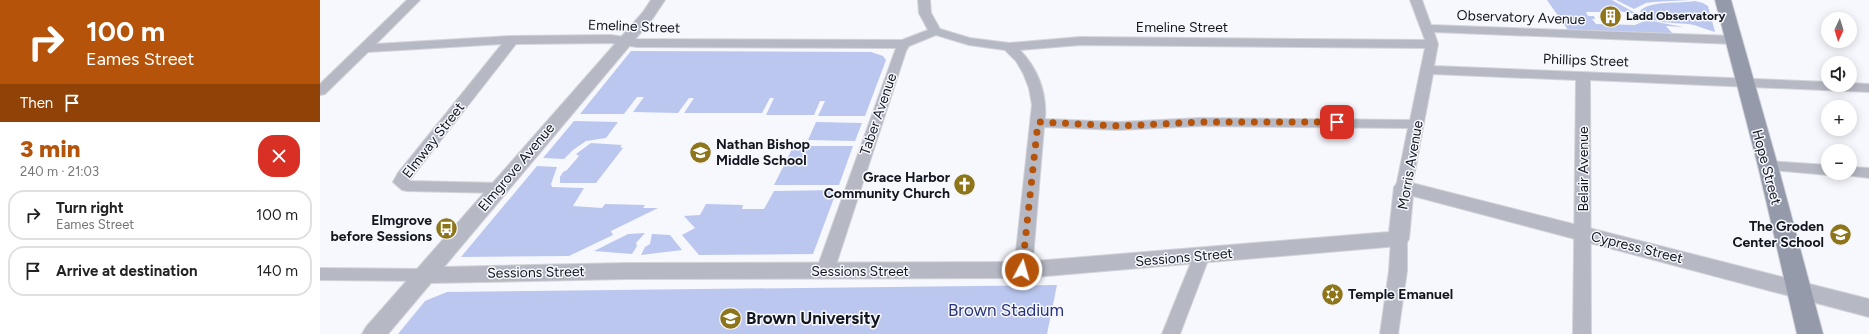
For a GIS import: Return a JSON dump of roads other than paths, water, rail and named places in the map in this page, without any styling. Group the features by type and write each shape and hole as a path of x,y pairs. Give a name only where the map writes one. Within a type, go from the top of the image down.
{"main road":[{"name":"Hope Street","path":"1723,0 1768,166 1810,334"}],"street":[{"path":"320,91 414,0"},
{"name":"Elmgrove Avenue","path":"374,334 624,41 648,15 658,0"},
{"path":"904,44 935,31 926,13 924,0"},
{"name":"Morris Avenue","path":"1389,334 1398,271 1399,239 1404,187 1418,124 1432,44 1428,28 1416,0"},
{"name":"Observatory Avenue","path":"1428,28 1734,40"},
{"name":"Emeline Street","path":"935,31 970,41 1009,47 1080,41 1432,44"},
{"name":"Emeline Street","path":"364,48 512,40 611,39 645,43 904,44"},
{"name":"Elmway Street","path":"499,188 407,186 401,182 406,173 512,40"},
{"name":"Taber Avenue","path":"825,271 852,189 904,44"},
{"path":"1009,47 1022,60 1034,80 1039,105 1022,270"},
{"name":"Phillips Street","path":"1427,70 1869,88"},
{"name":"Belair Avenue","path":"1582,334 1583,76"},
{"path":"1038,122 1119,126 1200,122 1352,122 1418,124"},
{"path":"1768,166 1821,170"},
{"path":"1857,172 1869,173"},
{"name":"Cypress Street","path":"1404,187 1869,308"},
{"name":"Sessions Street","path":"320,274 424,275 626,271 1022,270 1399,239"},
{"path":"1171,334 1202,255"}],"place":[{"name":"Ladd Observatory","path":"1611,16"},
{"name":"Nathan Bishop Middle School","path":"700,152"},
{"name":"Grace Harbor Community Church","path":"965,185"},
{"name":"Elmgrove before Sessions","path":"447,228"},
{"name":"The Groden Center School","path":"1840,234"},
{"name":"Temple Emanuel","path":"1332,294"},
{"name":"Brown University","path":"731,318"}],"park label":[{"name":"Brown Stadium","path":"1006,310"}]}
